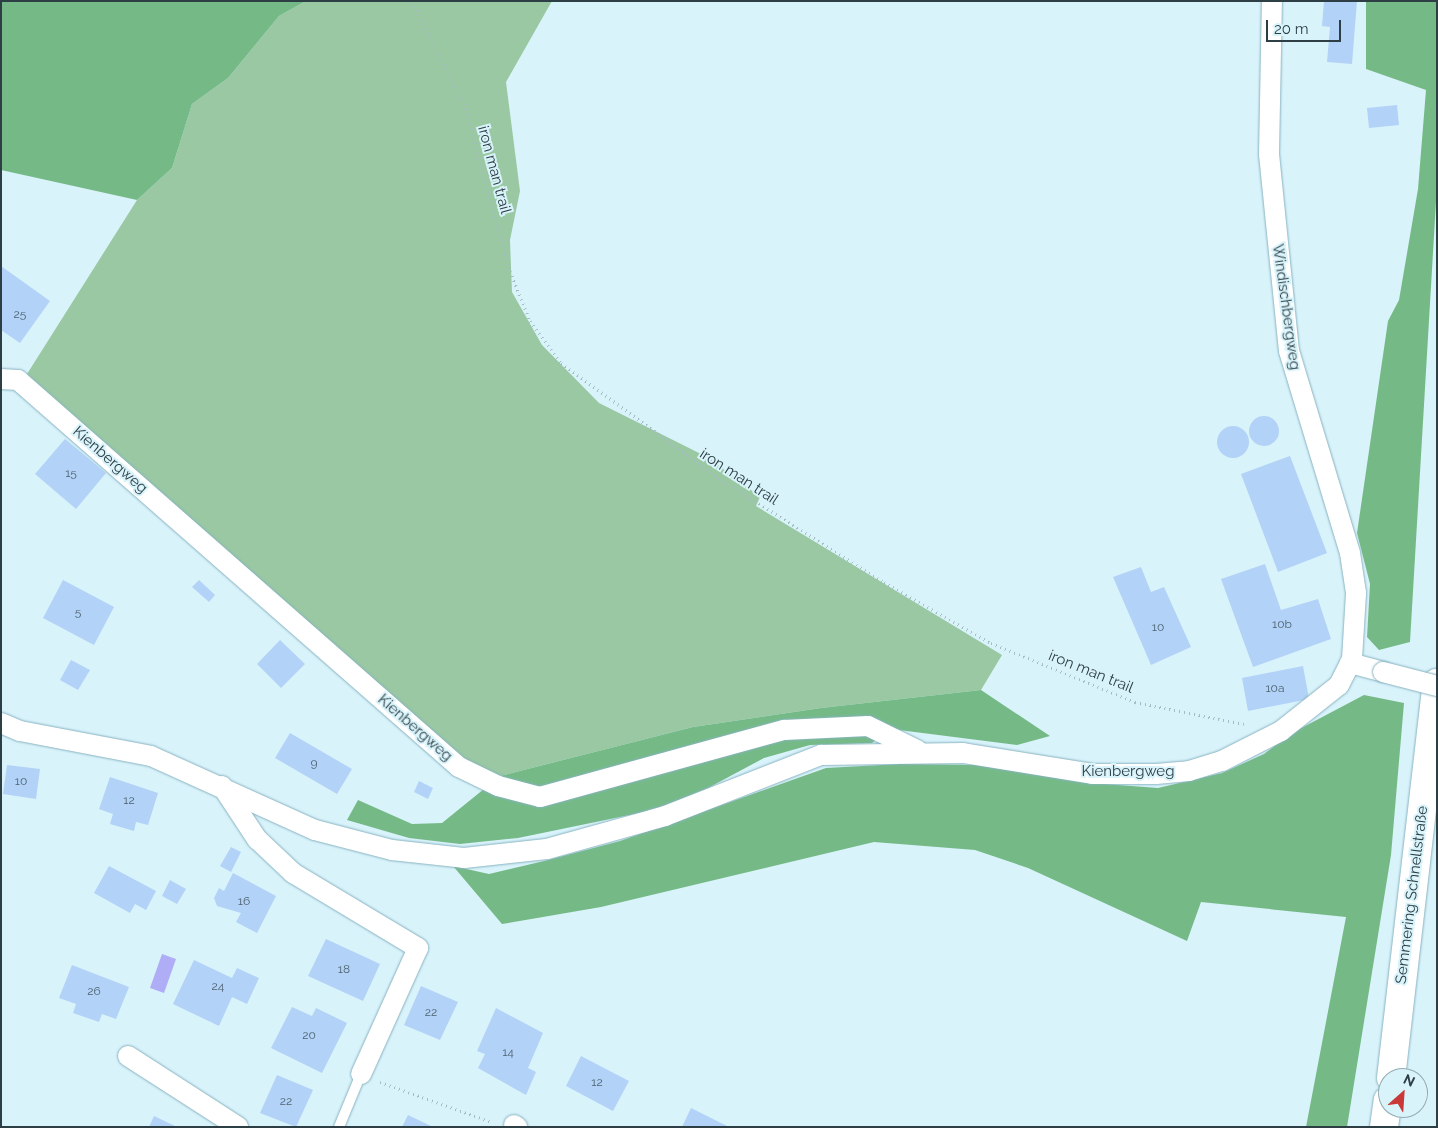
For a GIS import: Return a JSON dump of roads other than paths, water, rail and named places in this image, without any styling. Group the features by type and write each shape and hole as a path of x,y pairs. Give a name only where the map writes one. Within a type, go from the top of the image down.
{"highway":[{"name":"Semmering Schnellstraße","path":"1391,1068 1437,684"}],"street":[{"name":"Windischbergweg","path":"1272,1 1269,154 1281,282 1292,360 1350,553 1356,602 1350,663 1339,685"},
{"name":"Kienbergweg","path":"1,379 18,380 460,767 498,786 540,797 784,730 868,726 923,753"},
{"path":"1350,663 1437,684"},
{"name":"Kienbergweg","path":"1,723 20,731 151,756 222,786 315,830 392,850 464,858 547,848 666,816 821,754 963,753 1092,774 1156,774 1188,771 1222,761 1281,731 1339,685"},
{"path":"222,786 257,838 294,873 418,948 361,1074"},
{"path":"128,1056 238,1127"}],"lane":[{"path":"339,1127 361,1074"}],"water":[{"path":"162,954 176,959 164,993 150,988"}]}
